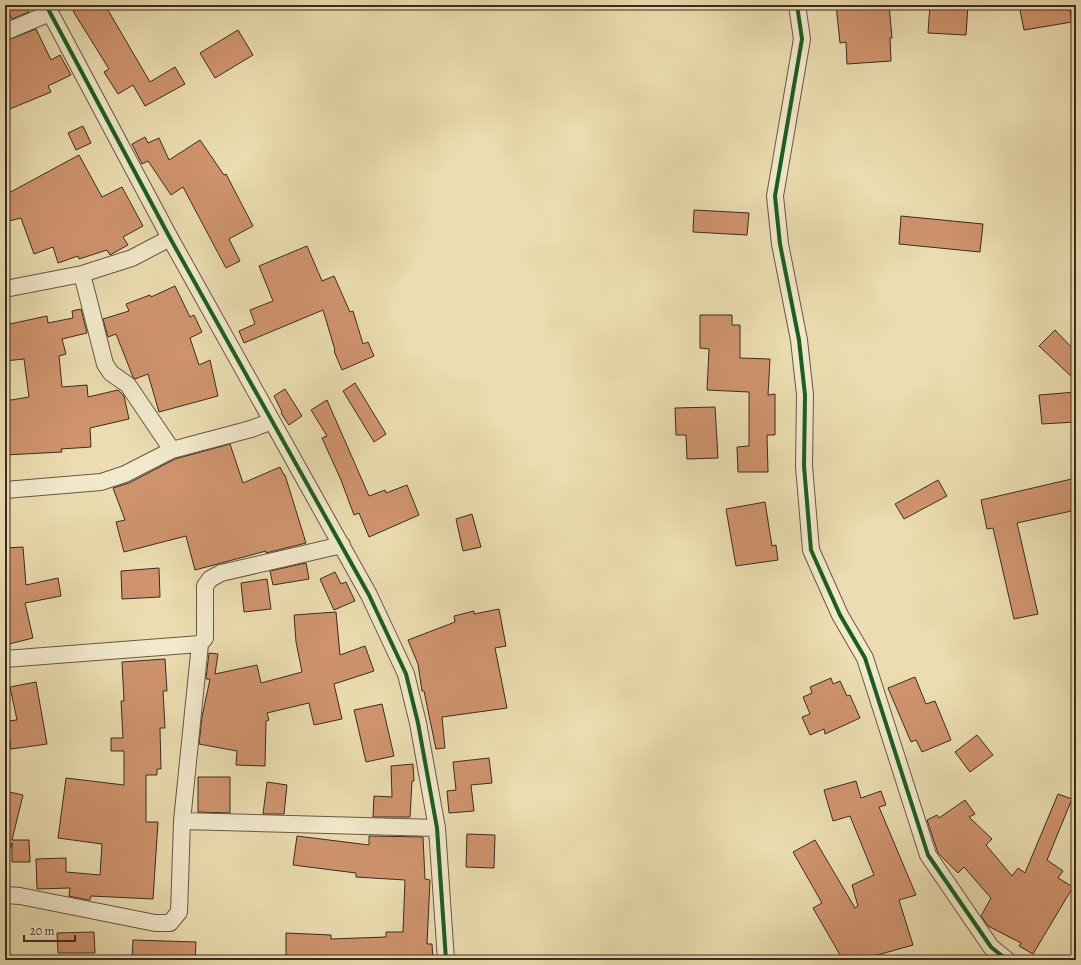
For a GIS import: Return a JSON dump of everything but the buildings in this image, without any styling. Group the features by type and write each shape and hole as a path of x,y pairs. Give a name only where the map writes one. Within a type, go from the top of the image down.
{"street":[{"path":"797,5 802,39 775,196 780,244 786,268 800,348 804,395 804,466 811,550 840,615 864,658 928,855 990,947 1008,960"},
{"path":"5,32 48,9 170,238 369,595 406,674 420,731 437,828 446,960"},
{"path":"5,289 82,274 132,258 170,238"},
{"path":"82,274 105,364 111,373 128,385 172,450"},
{"path":"5,490 101,482 125,474 172,450 272,422"},
{"path":"5,895 20,896 154,923 170,923 179,912 182,821 200,644 205,638 205,586 210,579 221,573 342,545"},
{"path":"5,659 200,644"},
{"path":"182,821 437,828"}],"cycle path":[{"path":"46,5 170,238 369,595 406,674 418,723 437,828 446,960"},
{"path":"797,5 802,39 775,196 780,244 799,340 805,395 804,466 811,550 840,615 865,658 928,855 991,947 1007,960"}]}
